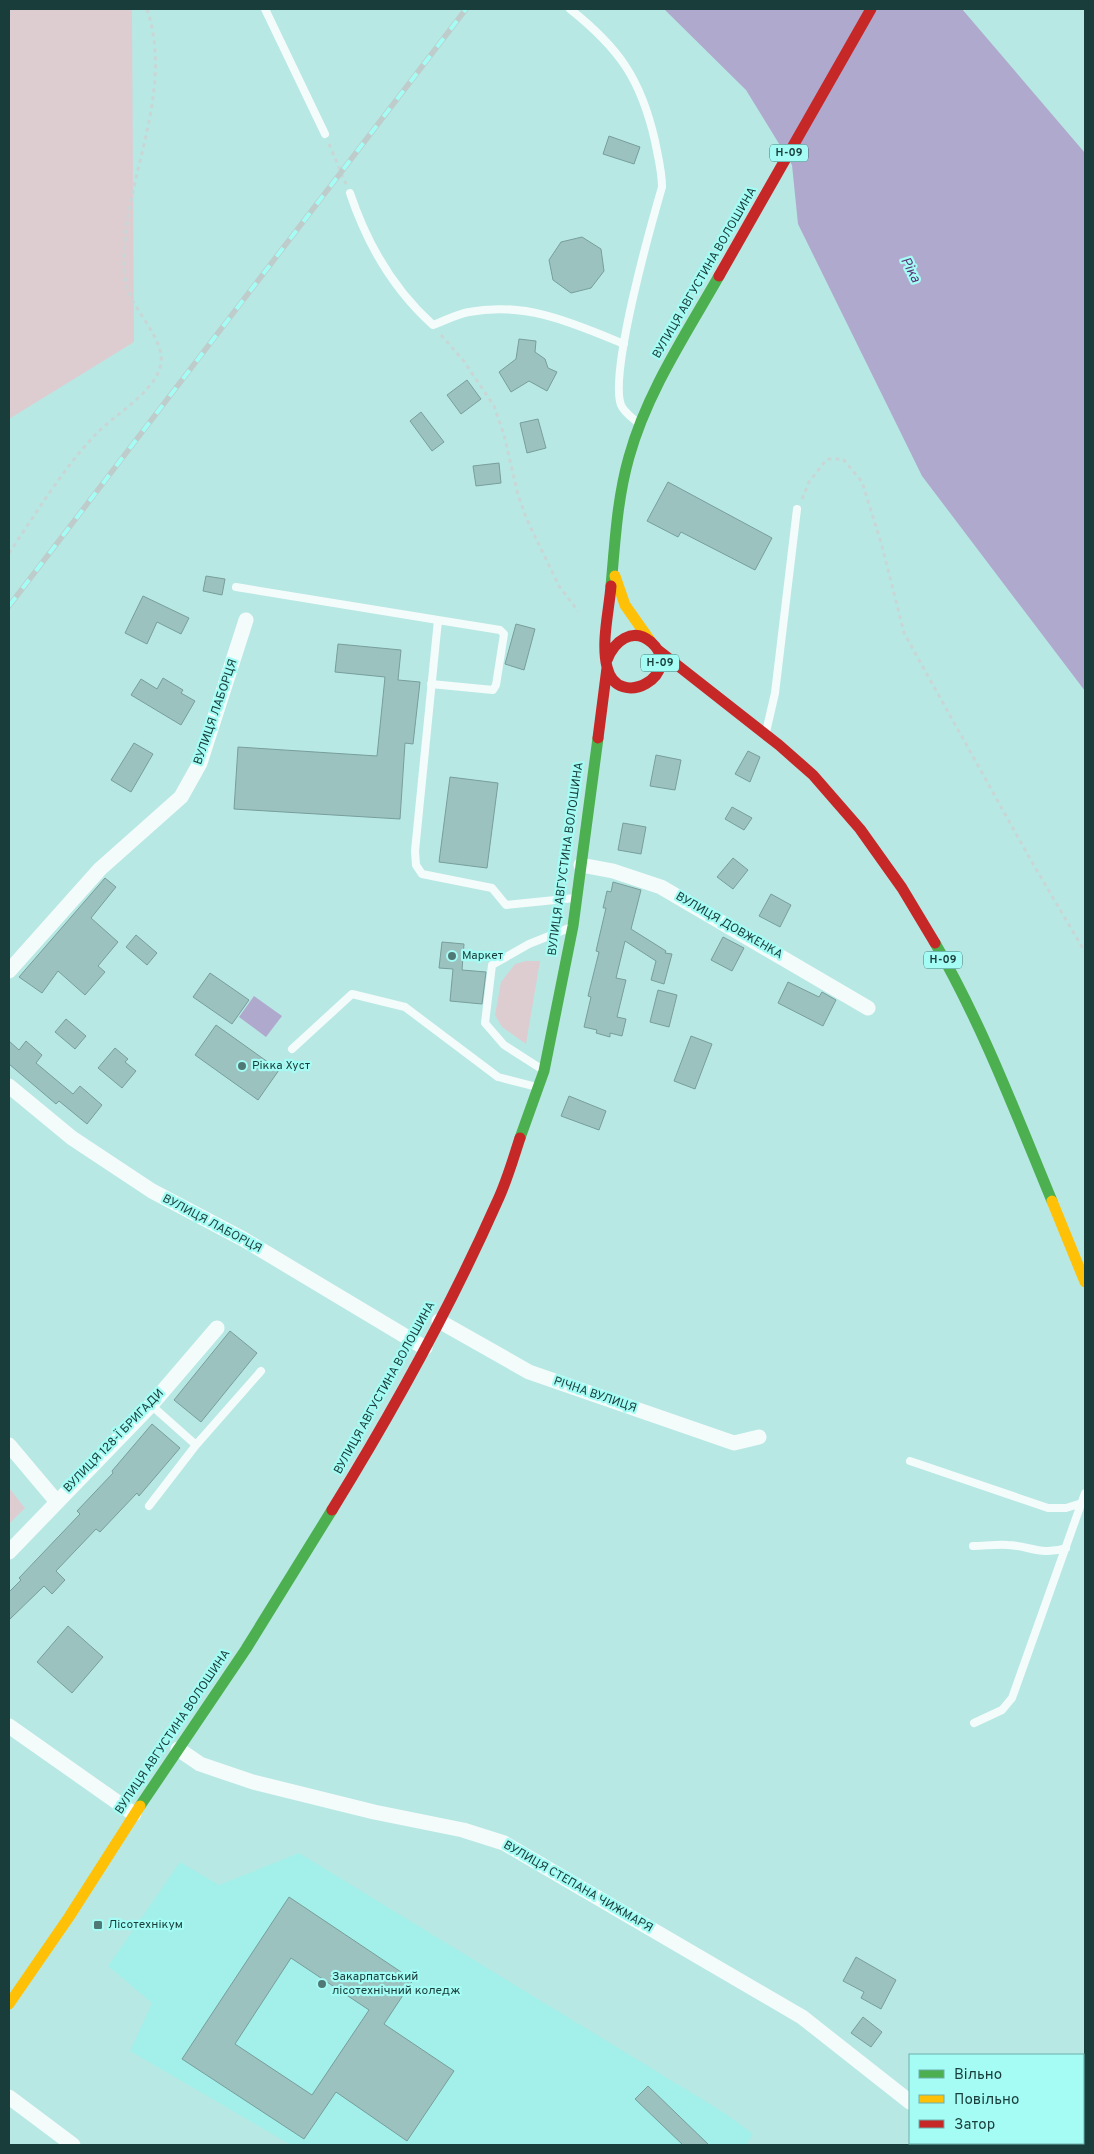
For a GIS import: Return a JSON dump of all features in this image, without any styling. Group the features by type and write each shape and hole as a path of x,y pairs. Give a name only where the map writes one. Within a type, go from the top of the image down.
{"main road":[{"name":"ВУЛИЦЯ АВГУСТИНА ВОЛОШИНА","path":"9,2004 261,1625 367,1453 425,1348 498,1201 544,1071 573,926 607,664 613,569 626,472 640,424 662,376 871,9"},
{"name":"ВУЛИЦЯ АВГУСТИНА ВОЛОШИНА","path":"613,569 625,605 655,646"},
{"name":"Н-09","path":"607,664 613,644 620,639 636,635 655,646 812,774 852,818 890,867 925,923 993,1062 1085,1282"},
{"name":"Н-09","path":"635,688 655,678 660,659 655,646"},
{"path":"607,664 616,682 635,688"},
{"name":"Н-09","path":"635,688 667,685"},
{"name":"Н-09","path":"682,685 716,696"},
{"path":"600,710 635,688"}],"street":[{"name":"ВУЛИЦЯ ЛАБОРЦЯ","path":"9,971 100,869 181,797 200,763 246,620"},
{"name":"ВУЛИЦЯ ДОВЖЕНКА","path":"581,865 613,871 661,887 868,1008"},
{"name":"ВУЛИЦЯ ЛАБОРЦЯ","path":"9,1086 72,1138 152,1192 243,1239 425,1348"},
{"name":"РІЧНА ВУЛИЦЯ","path":"439,1321 529,1372 734,1443 760,1437"},
{"name":"ВУЛИЦЯ 128-Ї БРИГАДИ","path":"9,1552 151,1405 217,1328"},
{"path":"9,1446 57,1502"},
{"path":"9,1726 134,1814"},
{"name":"ВУЛИЦЯ СТЕПАНА ЧИЖМАРЯ","path":"178,1749 200,1764 252,1782 346,1805 463,1830 504,1843 802,2017 909,2101"},
{"path":"9,2097 73,2145"}],"lane":[{"path":"266,9 325,134"},
{"path":"570,9 594,28 619,54 633,74 651,126 662,175 662,187 624,344 620,391 621,404 628,414 640,424"},
{"path":"350,193 374,250 394,282 412,307 433,325 467,312 494,308 515,309 557,317 624,344"},
{"path":"766,735 776,693 797,509"},
{"path":"236,587 500,630 504,634 496,686 493,690 431,684"},
{"path":"438,620 415,851 416,865 422,874 492,888 506,905 576,898"},
{"path":"544,1071 504,1045 485,1023 492,965 529,944 573,926"},
{"path":"292,1050 352,994 404,1007 498,1077 538,1088"},
{"path":"149,1506 196,1444 261,1371"},
{"path":"151,1405 196,1444"},
{"path":"910,1460 1048,1508 1066,1508 1082,1503"},
{"path":"974,1723 1002,1710 1012,1698 1085,1493"},
{"path":"973,1546 1009,1545 1039,1552 1057,1551 1066,1548"}],"path":[{"path":"9,553 94,435 146,390 155,378 162,362 160,346 127,288 124,265 124,239 142,156 157,71 147,9"},
{"path":"325,134 350,193"},
{"path":"433,325 463,360 494,406 504,435 518,495 527,520 559,586 578,612"},
{"path":"797,509 809,482 827,459 843,459 862,482 882,546 904,632 1029,857 1085,952"}],"shaded area":[{"path":"9,9 132,9 134,342 9,419"},
{"path":"526,961 540,961 526,1044 502,1027 495,1015 501,982 515,964"},
{"path":"9,1488 25,1508 9,1524"},
{"name":"Закарпатський лісотехнічний коледж","path":"299,1853 723,2112 753,2134 746,2145 291,2145 130,2051 152,2003 108,1966 180,1862 219,1885"}],"water":[{"name":"Ріка","path":"664,9 962,9 1085,153 1085,691 922,476 798,224 792,165 746,90"},
{"path":"254,996 282,1016 266,1037 239,1017"}],"building":[{"path":"609,136 640,147 634,164 603,154"},
{"path":"582,237 601,249 604,271 591,288 571,293 553,280 549,260 561,242"},
{"path":"519,339 536,341 535,352 545,359 548,368 557,372 547,391 529,381 511,392 499,372 516,359"},
{"path":"467,380 481,399 461,414 447,395"},
{"path":"421,412 444,442 432,451 410,421"},
{"path":"538,419 546,448 527,453 520,423"},
{"path":"499,463 501,483 476,486 473,466"},
{"path":"668,482 772,538 755,570 681,532 678,537 647,521"},
{"path":"206,576 225,579 222,595 203,591"},
{"path":"143,596 189,618 181,634 157,622 147,644 125,633"},
{"path":"516,624 535,629 524,670 505,664"},
{"path":"338,644 401,650 398,680 420,682 413,744 405,743 400,819 234,809 238,747 377,756 385,677 335,672"},
{"path":"163,678 183,690 181,693 195,701 181,725 131,695 141,679 157,689"},
{"path":"134,743 153,754 131,792 111,780"},
{"path":"748,751 760,757 750,782 735,774"},
{"path":"656,755 681,760 675,790 650,786"},
{"path":"450,777 498,783 487,868 439,862"},
{"path":"732,807 752,818 744,830 725,819"},
{"path":"623,823 646,827 641,854 618,850"},
{"path":"733,858 748,870 733,889 717,877"},
{"path":"105,878 116,887 91,918 118,942 98,966 105,972 85,995 58,971 42,993 19,977"},
{"path":"613,882 641,890 631,929 666,951 665,953 672,954 664,984 651,980 656,961 625,941 616,978 626,980 617,1017 626,1019 622,1036 610,1033 610,1037 596,1033 597,1030 584,1027 591,997 588,996 599,952 596,951 606,908 603,908 607,891 611,892"},
{"path":"771,894 791,905 780,927 759,916"},
{"path":"136,935 157,953 147,965 126,947"},
{"path":"723,937 744,948 732,971 711,960"},
{"path":"442,942 464,944 462,970 486,972 482,1004 450,1001 453,969 439,968"},
{"path":"210,973 249,1000 232,1024 193,997"},
{"path":"788,982 819,997 822,992 836,1000 823,1026 778,1003"},
{"path":"658,990 677,995 669,1027 650,1022"},
{"path":"66,1019 86,1036 75,1049 55,1032"},
{"name":"Рікка Хуст","path":"216,1025 279,1070 258,1100 195,1055"},
{"path":"691,1036 712,1044 695,1089 674,1081"},
{"path":"9,1041 19,1050 26,1041 42,1055 36,1063 73,1094 80,1086 102,1105 87,1124 59,1101 56,1104 9,1064"},
{"path":"115,1048 128,1059 125,1062 136,1071 122,1088 98,1068"},
{"path":"569,1096 606,1111 599,1130 561,1116"},
{"path":"230,1331 257,1353 201,1422 174,1400"},
{"path":"152,1424 180,1448 139,1496 137,1493 100,1532 96,1529 56,1571 65,1580 52,1594 44,1586 9,1620 9,1592 21,1580 19,1578 80,1514 77,1511 113,1473 112,1471"},
{"path":"68,1626 103,1657 72,1693 37,1662"},
{"path":"289,1897 413,1980 384,2024 454,2071 407,2141 336,2092 304,2139 182,2059","holes":["291,1958 369,2010 312,2095 235,2044"]},
{"path":"856,1957 896,1980 881,2009 861,1998 864,1992 843,1981"},
{"path":"863,2017 882,2032 871,2047 851,2033"},
{"path":"648,2086 709,2145 683,2145 635,2099"}],"railway":[{"path":"9,606 466,9"}],"traffic: fast":[{"path":"611,586 622,489 629,457 637,433 646,409 668,364 719,276"},
{"path":"520,1138 544,1071 573,926 598,738"},
{"path":"935,943 983,1037 1012,1102 1052,1201"},
{"path":"140,1806 246,1649 332,1510"}],"traffic: slow":[{"path":"615,576 625,605 651,642"},
{"path":"1052,1201 1085,1282"},
{"path":"9,2004 69,1917 140,1806"}],"traffic: jam":[{"path":"719,276 871,9"},
{"path":"607,660 619,642 624,638 637,636 644,637 651,642 660,654 660,665 655,676 646,683 635,687 623,687 613,680 605,657 606,626 611,586"},
{"path":"658,650 779,745 813,775 860,829 902,888 935,943"},
{"path":"598,738 607,668"},
{"path":"332,1510 399,1397 460,1281 501,1194 520,1138"}],"place":[{"name":"Маркет","path":"452,956"},
{"name":"Рікка Хуст","path":"242,1066"},
{"name":"Лісотехнікум","path":"98,1925"},
{"name":"Закарпатський лісотехнічний коледж","path":"322,1984"}]}
